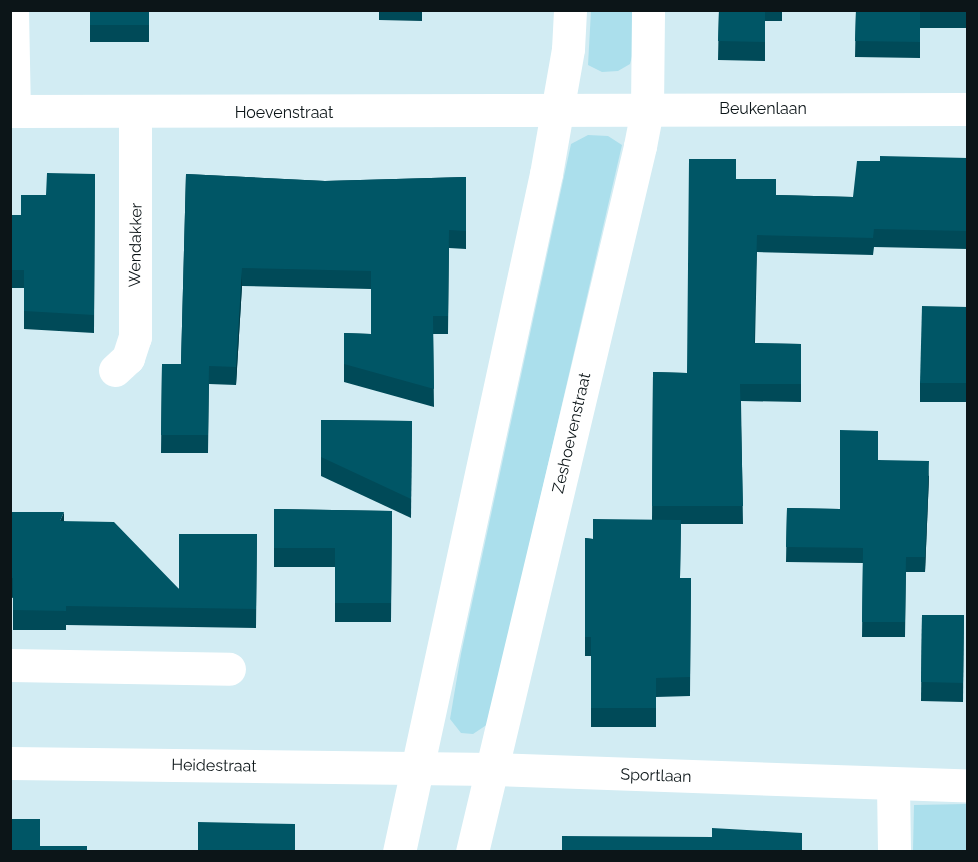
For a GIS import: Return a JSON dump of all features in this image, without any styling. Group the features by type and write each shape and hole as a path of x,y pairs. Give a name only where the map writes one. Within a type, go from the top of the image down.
{"street":[{"path":"12,10 12,111"},
{"path":"399,852 558,111 570,10"},
{"name":"Zeshoevenstraat","path":"472,852 647,109 648,10"},
{"name":"Beukenlaan","path":"558,111 968,109"},
{"name":"Hoevenstraat","path":"12,111 135,114 558,111"},
{"name":"Wendakker","path":"115,370 128,358 135,337 135,114"},
{"path":"10,665 229,669"},
{"name":"Heidestraat","path":"10,763 418,769"},
{"name":"Sportlaan","path":"418,769 492,769 894,786 968,786"},
{"path":"894,786 894,852"}],"shaded area":[{"path":"591,11 637,11 636,41 630,64 618,71 602,72 588,65"},
{"path":"588,135 608,136 622,145 488,724 473,734 461,733 450,719 461,654 571,144"},
{"path":"967,804 967,851 913,851 914,805"}],"building":[{"path":"90,10 149,10 149,25 90,25"},
{"path":"719,10 765,10 765,42 718,41"},
{"path":"856,10 968,10 968,12 920,12 920,42 855,41"},
{"path":"880,156 968,158 968,231 874,229 873,238 757,235 754,343 801,344 801,384 740,384 743,506 652,506 653,372 687,373 689,159 736,159 736,179 776,179 776,195 853,197 857,161 880,161"},
{"path":"47,173 95,174 94,315 24,311 24,270 10,270 10,215 21,215 21,195 46,195"},
{"path":"186,174 325,181 466,177 466,231 449,230 448,316 433,316 434,389 344,364 344,333 371,334 371,271 242,268 236,367 209,366 208,435 161,435 162,364 181,364"},
{"path":"922,306 968,307 968,383 920,383"},
{"path":"321,420 412,421 411,499 321,457"},
{"path":"840,430 878,431 878,460 929,461 925,557 906,557 905,622 862,622 863,548 786,547 787,508 840,509"},
{"path":"274,509 392,511 391,603 335,603 335,548 274,548"},
{"path":"10,512 64,512 60,521 114,522 179,589 179,534 257,534 256,609 66,606 66,611 13,610 13,578 10,578"},
{"path":"593,519 681,520 680,578 691,578 690,677 656,678 656,708 591,708 591,637 585,637 585,538 593,539"},
{"path":"922,615 964,615 963,683 921,682"},
{"path":"10,819 40,819 40,846 87,846 87,852 10,852"},
{"path":"198,822 295,824 295,852 198,852"},
{"path":"712,828 802,833 802,852 562,852 562,836 712,837"}]}
